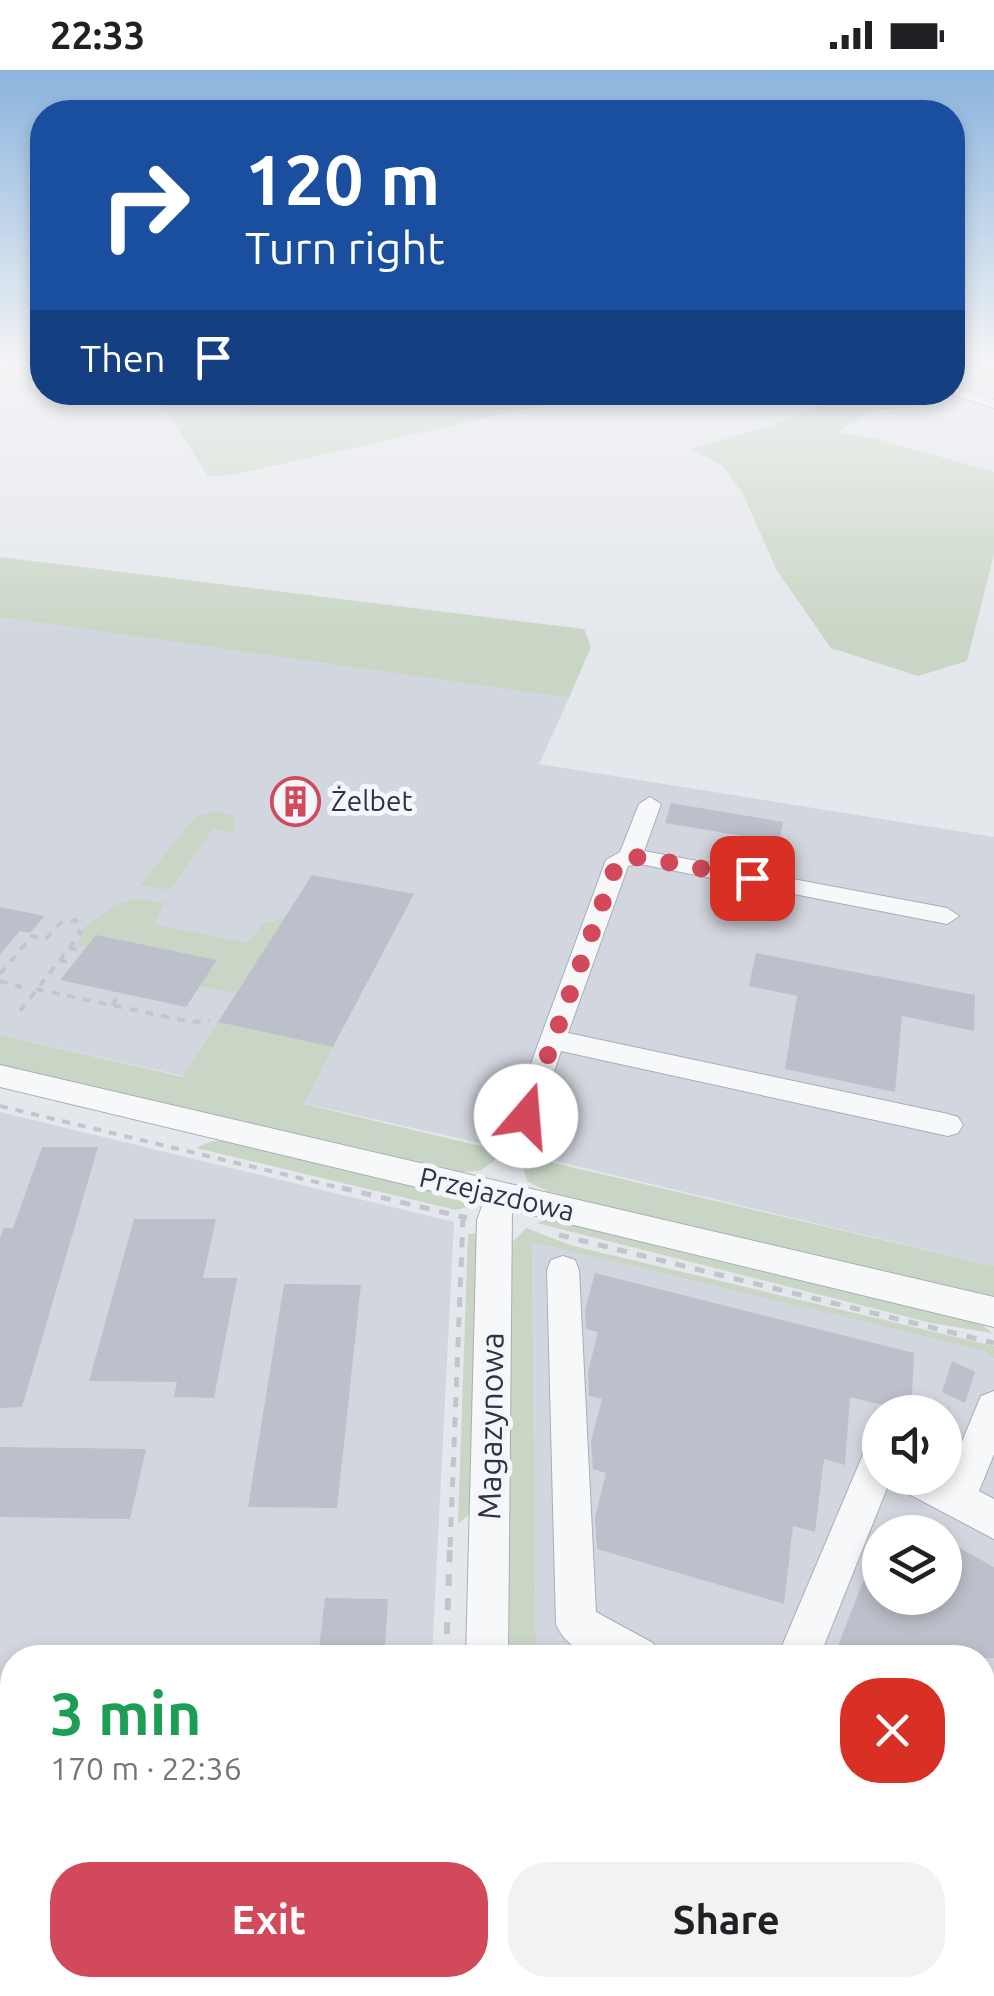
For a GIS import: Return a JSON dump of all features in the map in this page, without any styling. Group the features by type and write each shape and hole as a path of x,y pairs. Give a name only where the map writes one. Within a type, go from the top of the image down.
{"street":[{"path":"630,858 650,804"},
{"path":"513,1154 618,860 630,858 947,916"},
{"path":"551,1040 948,1125"},
{"name":"Przejazdowa","path":"0,1076 994,1312"},
{"name":"Magazynowa","path":"487,1645 493,1220 501,1195"},
{"path":"563,1270 576,1624 614,1645"},
{"path":"957,1500 994,1408"},
{"path":"803,1645 865,1495"},
{"path":"948,1495 994,1520"}],"path":[{"path":"0,974 32,936 46,939 60,923 78,920"},
{"path":"20,1011 81,933 73,926"},
{"path":"69,948 84,951"},
{"path":"59,960 74,963"},
{"path":"0,982 22,986"},
{"path":"36,990 190,1022 210,1022"},
{"path":"112,1006 120,993"},
{"path":"447,1645 463,1218"}],"shaded area":[{"path":"0,617 569,698 539,764 994,837 994,1266 471,1141 0,1035"},
{"path":"0,1112 454,1222 433,1645 0,1645"},
{"path":"532,1242 986,1351 994,1360 994,1645 536,1645"}],"green space":[{"path":"193,453 331,453 233,475 208,476"},
{"path":"699,453 927,453 994,472 994,554 967,661 918,676 831,648 777,571 743,494 723,466"},
{"path":"0,557 584,629 591,647 569,698 0,617"},
{"path":"214,811 233,816 236,824 232,833 213,829 170,890 140,885 194,818"},
{"path":"133,899 165,903 153,924 247,943 263,924 284,919 236,993 200,986 216,960 74,946 85,933 80,931 113,906"},
{"path":"218,1022 333,1047 304,1104 506,1152 480,1171 462,1172 0,1065 0,1035 183,1077"},
{"path":"212,1141 228,1141 449,1193 469,1207 456,1210 196,1148"},
{"path":"520,1155 994,1266 994,1300 556,1196 527,1181"},
{"path":"551,1218 979,1322 992,1333 931,1323 537,1223"},
{"path":"526,1228 573,1246 994,1346 994,1359 985,1351 532,1242 536,1645 498,1645 507,1240 514,1241"},
{"path":"482,1233 470,1514 458,1524 468,1234"}],"building":[{"path":"671,803 783,822 779,842 665,823"},
{"path":"312,875 414,894 333,1047 218,1022"},
{"path":"0,907 45,916 30,933 20,931 0,954"},
{"path":"96,935 217,960 186,1007 60,980"},
{"path":"756,953 975,995 974,1031 902,1016 895,1092 785,1069 797,996 749,986"},
{"path":"42,1147 98,1147 22,1407 0,1408 0,1238 4,1228 13,1228"},
{"path":"134,1219 216,1219 203,1278 237,1278 214,1398 174,1397 177,1382 89,1381"},
{"path":"595,1273 914,1353 912,1395 862,1395 862,1400 850,1397 845,1465 824,1459 815,1532 793,1526 784,1604 597,1549 595,1518 606,1473 593,1469 591,1442 602,1399 589,1396 588,1372 598,1332 586,1329 585,1310"},
{"path":"284,1284 361,1285 337,1508 248,1507"},
{"path":"952,1361 975,1372 965,1403 962,1395 942,1392"},
{"path":"0,1447 146,1449 130,1519 0,1517"},
{"path":"962,1549 994,1567 994,1645 838,1645 862,1584 862,1615 962,1615"},
{"path":"325,1598 388,1599 385,1645 320,1645"}],"place":[{"name":"Żelbet","path":"296,801"}],"route":[{"path":"526,1116 618,860 640,857 752,878"}]}
